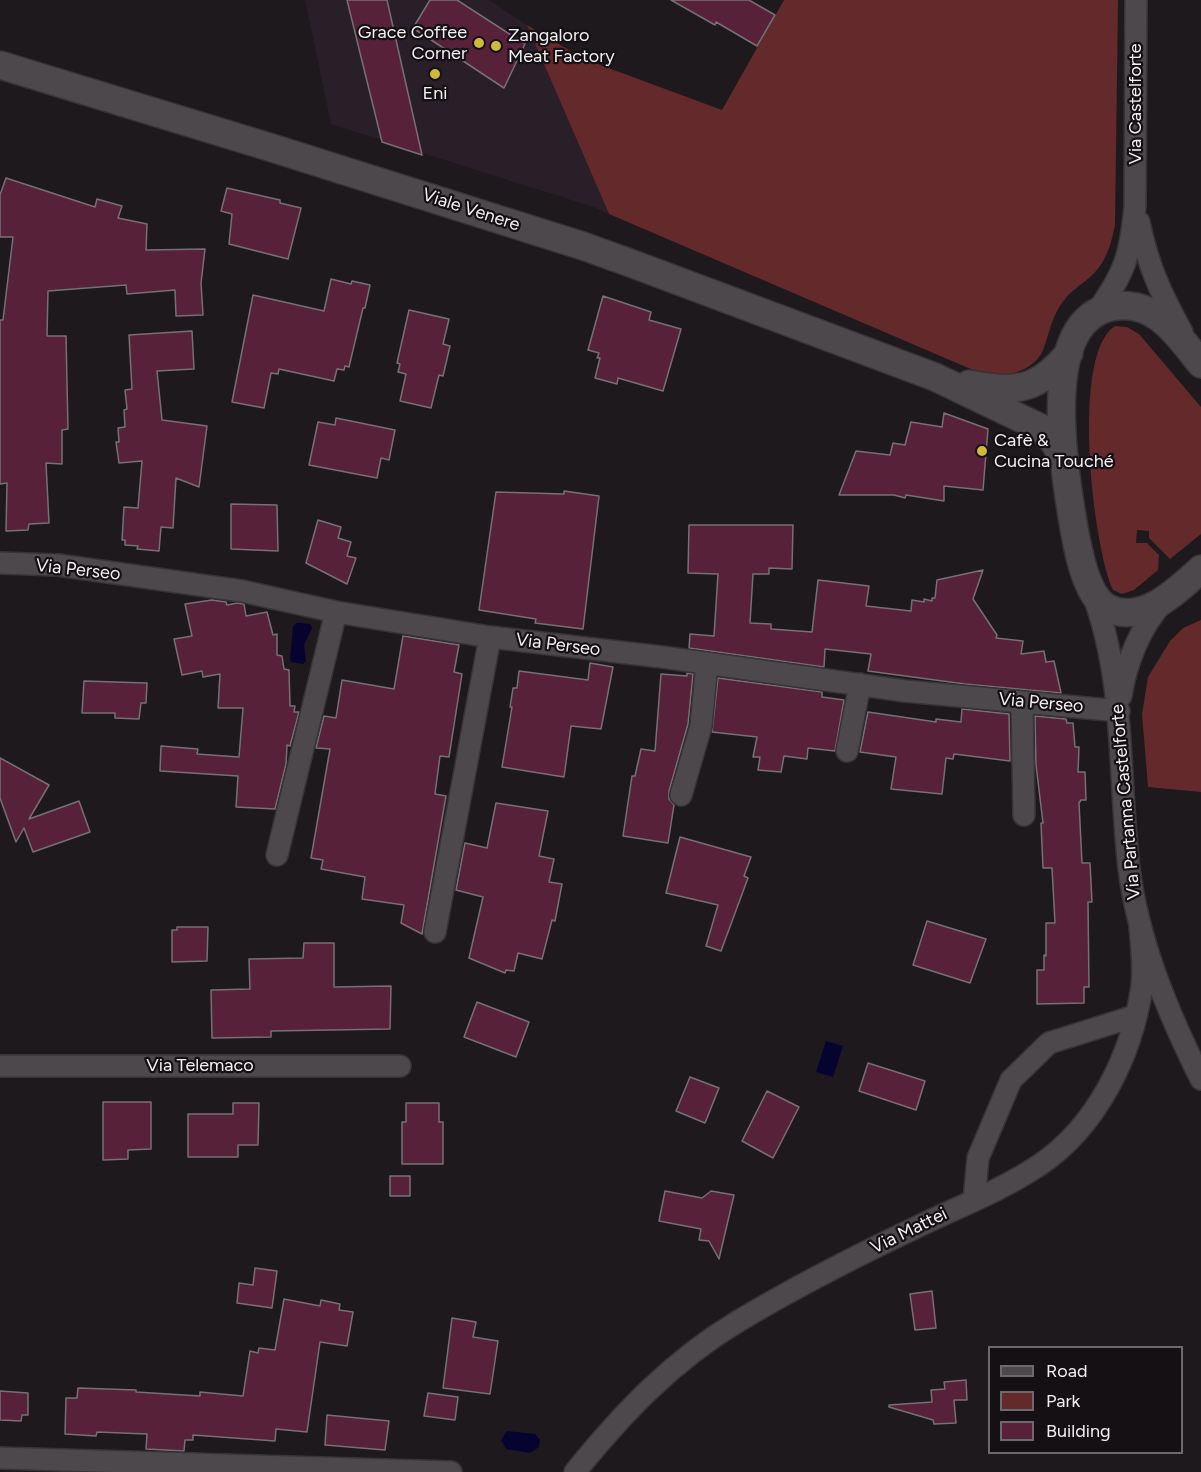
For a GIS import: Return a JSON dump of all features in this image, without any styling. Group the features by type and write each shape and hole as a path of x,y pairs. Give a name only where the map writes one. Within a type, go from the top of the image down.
{"street":[{"name":"Via Castelforte","path":"1096,313 1121,276 1128,258 1136,207 1136,0"},
{"name":"Viale Venere","path":"0,66 258,143 583,246 935,377 1041,428 1054,441 1063,458"},
{"name":"Via Castelforte","path":"1136,207 1154,279 1198,361"},
{"path":"1198,361 1172,329 1150,311 1128,305 1105,309 1096,313 1078,332 1069,353 1061,409 1063,458 1075,533 1091,589 1100,602 1106,607 1122,612 1150,608 1170,596 1201,584"},
{"name":"Viale Venere","path":"935,377 994,389 1022,388 1047,375 1069,353"},
{"name":"Via Perseo","path":"0,563 58,565 242,591 336,612 490,637 707,663 905,691 1119,711"},
{"path":"1119,711 1124,682 1133,652 1149,621 1170,596 1201,569"},
{"name":"Via Partanna Castelforte","path":"1091,589 1111,663 1119,711 1125,831 1129,870 1140,928 1156,977 1201,1079"},
{"path":"278,855 336,612"},
{"path":"435,932 490,637"},
{"path":"681,795 701,726 707,663"},
{"path":"847,751 860,684"},
{"path":"1022,702 1024,815"},
{"name":"Via Mattei","path":"575,1472 619,1419 646,1392 703,1344 735,1323 825,1272 1008,1184 1039,1165 1065,1145 1106,1092 1120,1064 1136,1016 1142,978 1140,928"},
{"path":"974,1200 978,1158 1011,1080 1049,1043 1136,1016"},
{"name":"Via Telemaco","path":"0,1066 400,1066"},
{"path":"0,1458 451,1472"}],"shaded area":[{"name":"Eni","path":"305,0 489,0 527,25 609,214 331,124"},
{"path":"296,623 310,624 312,628 304,645 306,661 303,664 291,662 293,627"},
{"path":"826,1041 843,1046 833,1077 816,1072"},
{"path":"507,1431 535,1434 540,1440 539,1447 530,1453 506,1449 501,1440"}],"green space":[{"path":"784,0 1118,0 1115,225 1100,267 1061,305 1054,317 1043,350 1035,362 1007,375 982,374 609,214 527,25 584,59 722,110"},
{"path":"1115,326 1127,327 1139,334 1201,407 1201,534 1170,559 1149,538 1149,531 1137,530 1136,543 1147,543 1159,555 1158,570 1134,590 1122,594 1113,590 1105,567 1093,495 1090,452 1089,410 1093,373 1101,344"},
{"path":"1201,620 1201,792 1148,787 1142,714 1148,677 1170,641 1183,628"}],"building":[{"path":"347,0 387,0 422,155 382,142"},
{"name":"Grace Coffee Corner","path":"430,0 457,0 525,44 504,88 413,28"},
{"path":"671,0 749,0 775,15 757,46 716,22 715,25"},
{"path":"6,178 95,207 97,199 122,206 118,218 147,224 146,250 205,249 201,283 203,315 176,316 175,290 127,294 126,285 48,291 47,336 66,336 68,429 62,430 62,464 46,463 49,523 29,524 28,530 6,531 7,483 0,484 0,320 3,320 13,237 0,237 0,195"},
{"path":"227,188 280,200 280,203 301,208 288,259 229,244 232,214 221,211"},
{"path":"331,279 351,284 352,281 370,285 349,367 345,366 344,370 337,369 334,381 279,369 278,374 271,373 264,408 232,402 253,295 324,311"},
{"path":"603,296 651,312 649,320 681,329 663,391 618,378 617,384 595,378 599,353 588,350"},
{"path":"409,310 449,319 443,344 450,346 443,376 439,375 431,408 400,401 406,374 398,372 400,364 397,363"},
{"path":"192,331 194,369 157,371 162,420 207,426 199,487 176,478 173,528 161,527 159,551 137,549 138,546 125,545 125,540 122,540 124,507 138,508 142,461 119,463 116,442 119,442 118,428 125,427 124,410 127,409 125,390 132,389 129,335"},
{"path":"944,413 988,429 983,490 944,486 944,501 906,495 905,498 894,495 839,495 856,451 890,455 893,443 905,445 911,422 942,427"},
{"path":"336,418 395,430 389,460 381,458 377,478 309,465 318,422 335,425"},
{"path":"564,491 599,496 583,629 535,623 536,619 479,610 496,492 564,494"},
{"path":"231,504 277,505 278,551 231,549"},
{"path":"318,520 341,527 338,538 351,542 347,556 356,558 347,584 306,563"},
{"path":"689,525 793,525 792,569 769,568 769,574 753,574 750,623 771,624 771,629 812,632 818,580 869,586 866,606 911,611 912,600 924,602 924,599 932,601 932,598 935,598 937,580 983,570 973,599 997,635 996,638 1023,641 1021,654 1044,651 1046,662 1054,661 1061,693 965,684 868,671 871,654 825,649 824,667 689,648 690,634 714,636 718,574 688,573"},
{"path":"212,600 226,602 227,605 244,604 246,616 267,612 273,635 277,634 277,655 282,656 284,669 289,670 290,706 295,706 294,712 299,712 290,746 287,745 286,764 275,809 236,807 238,776 160,771 161,746 198,749 197,754 239,757 243,708 218,708 220,674 203,677 202,671 182,675 174,639 192,636 185,604"},
{"path":"403,636 459,645 454,672 462,674 449,757 440,756 435,794 446,796 422,934 401,923 404,905 362,899 365,877 321,869 323,860 311,858 330,749 316,748 324,716 336,718 342,680 394,689"},
{"path":"590,663 613,667 601,729 571,726 564,777 502,767 513,688 517,688 519,671 588,680"},
{"path":"687,673 693,674 688,724 669,791 669,799 674,805 668,843 623,836 632,776 635,776 641,749 655,751 661,674 687,676"},
{"path":"718,678 822,692 822,697 844,700 835,751 808,748 807,759 784,756 781,772 758,770 760,757 753,757 757,737 712,732"},
{"path":"84,681 147,683 146,703 141,703 139,719 115,718 115,713 82,713"},
{"path":"962,709 1009,714 1010,761 954,754 953,759 946,758 942,794 891,789 896,757 860,752 868,712 936,722 936,719 961,722"},
{"path":"1035,716 1066,719 1067,723 1073,723 1075,747 1079,747 1078,772 1085,772 1086,800 1081,800 1079,803 1082,863 1090,863 1092,902 1088,902 1089,987 1084,987 1084,1003 1037,1004 1037,970 1044,970 1046,923 1055,923 1052,868 1043,868 1041,823 1043,823 1036,765"},
{"path":"0,758 49,785 29,819 79,801 90,832 33,852 24,828 16,842 0,798"},
{"path":"496,803 548,811 539,856 554,859 549,882 562,884 555,921 552,920 542,959 518,953 514,971 506,970 505,973 469,958 483,897 456,890 465,843 487,848"},
{"path":"680,837 751,857 744,876 748,878 721,951 706,946 718,905 666,893"},
{"path":"927,921 986,939 970,983 913,965"},
{"path":"177,927 208,927 207,961 172,962 172,930 177,930"},
{"path":"304,943 334,943 334,987 391,986 390,1029 271,1031 271,1037 212,1038 211,990 250,989 249,959 303,958"},
{"path":"477,1002 529,1022 516,1057 464,1037"},
{"path":"868,1063 925,1081 916,1110 859,1091"},
{"path":"690,1077 719,1088 705,1123 676,1111"},
{"path":"767,1091 799,1107 773,1158 742,1141"},
{"path":"103,1102 151,1102 151,1149 128,1150 128,1159 103,1160"},
{"path":"233,1103 259,1103 258,1145 238,1145 238,1157 188,1157 188,1114 233,1114"},
{"path":"406,1103 439,1103 439,1122 443,1122 443,1164 402,1164 402,1122 406,1122"},
{"path":"390,1176 410,1176 410,1196 390,1196"},
{"path":"665,1191 702,1198 711,1191 734,1195 719,1259 709,1241 699,1240 701,1229 659,1221"},
{"path":"255,1268 277,1271 272,1308 237,1303 239,1283 253,1285"},
{"path":"932,1291 936,1328 915,1330 910,1294"},
{"path":"284,1299 320,1306 321,1300 340,1304 339,1310 353,1312 347,1346 320,1342 307,1432 276,1429 275,1441 193,1435 193,1440 185,1440 184,1451 146,1449 147,1434 97,1432 96,1436 65,1434 66,1398 77,1398 78,1388 200,1396 200,1392 243,1396 250,1351 258,1353 259,1348 275,1350"},
{"path":"452,1318 476,1322 473,1337 498,1341 490,1394 443,1388"},
{"path":"966,1380 967,1400 954,1400 956,1423 934,1424 933,1420 889,1407 889,1405 932,1402 931,1390 945,1389 944,1382"},
{"path":"0,1391 28,1393 28,1415 22,1415 21,1421 0,1420"},
{"path":"428,1393 458,1397 455,1420 424,1416"},
{"path":"327,1415 389,1421 385,1450 325,1445"}],"place":[{"name":"Grace Coffee Corner","path":"479,43"},
{"name":"Zangaloro Meat Factory","path":"496,46"},
{"name":"Eni","path":"435,74"},
{"name":"Cafè & Cucina Touché","path":"982,451"}]}
